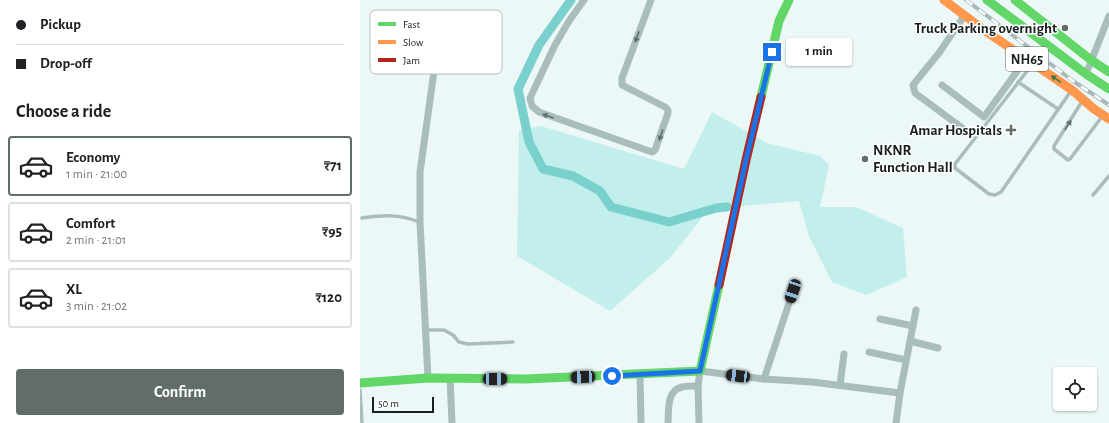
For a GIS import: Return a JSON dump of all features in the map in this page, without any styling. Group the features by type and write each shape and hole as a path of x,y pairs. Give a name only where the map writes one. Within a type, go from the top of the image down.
{"main road":[{"path":"360,383 428,378 526,379 700,371 746,160 779,21 789,0"},
{"name":"NH65","path":"944,0 956,4 964,16 1072,90 1106,117"},
{"name":"NH65","path":"988,0 1086,74 1109,89"},
{"path":"1015,0 1091,60 1109,72"}],"street":[{"path":"584,0 569,21 555,45 530,98 532,106 539,112 652,152 656,150 668,110 665,107 622,85 622,78 651,0"},
{"path":"964,16 939,53 913,85 915,93 965,130"},
{"path":"1086,74 1109,16"},
{"path":"942,85 984,117 1029,61"},
{"path":"428,378 420,222 420,172 434,74"},
{"path":"764,379 793,291"},
{"path":"896,423 900,393 916,310"},
{"path":"880,319 913,326"},
{"path":"910,341 938,348"},
{"path":"869,352 906,360"},
{"path":"840,385 844,354"},
{"path":"699,423 698,386 700,371 764,379 840,385 900,393"},
{"path":"640,374 641,423"},
{"path":"450,378 452,423"},
{"path":"668,423 670,396 673,392 682,387 698,386"}],"lane":[{"path":"1029,61 1018,82 955,164 955,168 989,194 995,195 1001,192 1072,90"},
{"path":"1018,82 1058,109"},
{"path":"1083,100 1054,146 1054,149 1068,160 1106,117"},
{"path":"1094,195 1109,176"},
{"path":"362,218 396,215 420,222"},
{"path":"425,330 444,330 453,335 459,342 468,344 513,342"},
{"path":"360,390 362,423"}],"shaded area":[{"path":"712,112 767,143 820,156 829,165 820,207 856,207 903,228 907,277 866,295 832,282 809,236 799,201 709,209 670,258 610,311 517,256 519,130 541,126 684,169"}],"waterway":[{"path":"571,0 539,45 518,89 529,142 543,169 573,176 600,191 611,207 669,222 716,208 727,207"}],"railway":[{"path":"966,0 1073,81 1109,105"}],"traffic: fast":[{"path":"761,97 779,21 789,0"},
{"path":"987,0 1086,74 1109,89"},
{"path":"1015,0 1091,60 1109,72"},
{"path":"360,383 428,378 526,379 700,371 719,285"}],"traffic: slow":[{"path":"944,0 984,30 1072,90 1094,109 1109,119"}],"traffic: jam":[{"path":"719,285 761,97"}],"place":[{"name":"Truck Parking overnight","path":"1065,28"},
{"name":"Amar Hospitals","path":"1011,130"},
{"name":"NKNR Function Hall","path":"865,159"}],"route":[{"path":"612,376 700,371 746,160 772,52"}]}
